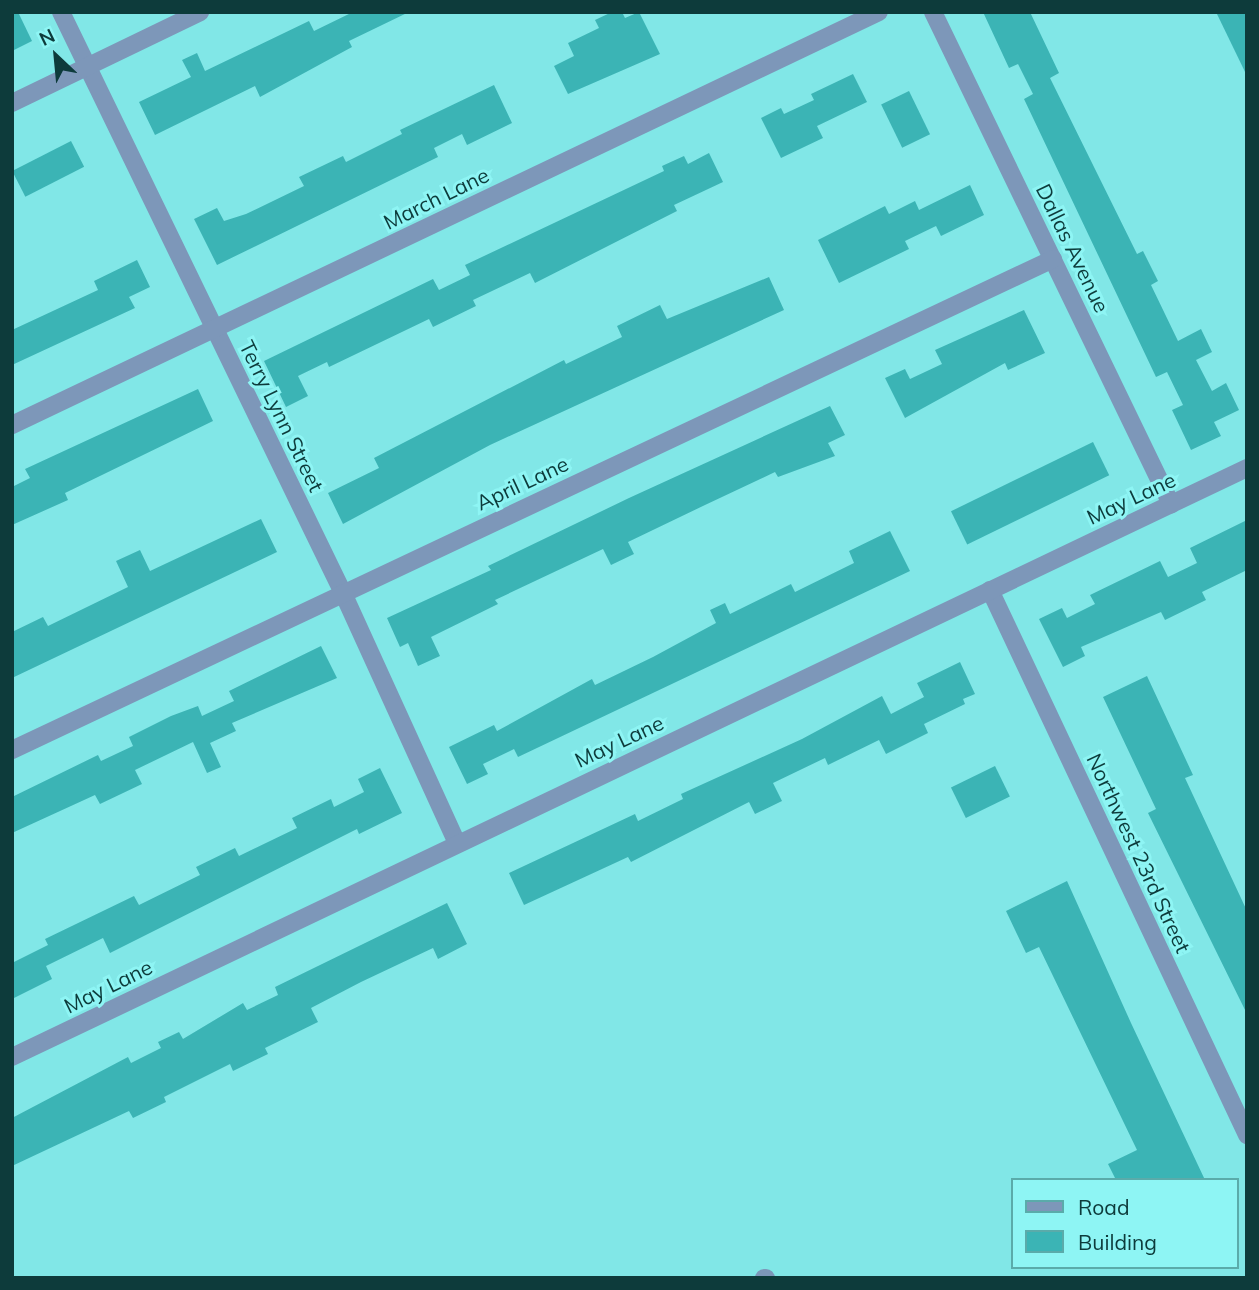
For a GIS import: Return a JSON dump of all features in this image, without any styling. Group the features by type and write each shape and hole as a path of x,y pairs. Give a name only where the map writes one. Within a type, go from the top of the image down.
{"street":[{"name":"Terry Lynn Street","path":"61,12 343,593 457,843"},
{"path":"12,103 200,12"},
{"name":"March Lane","path":"12,425 879,12"},
{"name":"Dallas Avenue","path":"933,12 1171,504"},
{"name":"April Lane","path":"12,750 1052,259"},
{"name":"May Lane","path":"12,1057 1247,468"},
{"name":"Northwest 23rd Street","path":"990,590 1247,1135"}],"building":[{"path":"12,12 18,12 32,41 12,51"},
{"path":"353,12 409,12 349,41 352,47 260,97 255,86 155,135 139,102 191,77 182,60 197,53 205,71 309,21 314,31"},
{"path":"612,12 622,12 625,18 639,12 660,54 568,94 554,66 574,56 568,43 599,28 595,20"},
{"path":"983,12 1030,12 1059,73 1050,78 1137,254 1143,251 1158,281 1151,285 1178,341 1201,329 1212,352 1196,360 1212,391 1226,383 1239,410 1214,422 1221,436 1191,450 1172,410 1183,405 1167,372 1156,377 1024,99 1033,94 1018,64 1009,68"},
{"path":"1216,12 1247,12 1247,76"},
{"path":"853,74 867,102 817,126 823,138 781,158 761,118 781,108 784,114 814,100 811,94"},
{"path":"494,85 512,123 467,145 462,134 434,148 438,157 217,265 194,219 217,208 224,221 246,214 304,186 299,177 343,156 346,162 402,134 400,130"},
{"path":"909,91 930,134 902,148 881,105"},
{"path":"71,141 84,167 25,197 12,171"},
{"path":"709,153 723,182 674,205 677,211 535,283 530,273 473,300 476,306 433,327 429,319 329,367 327,362 298,376 308,396 286,407 264,361 433,279 439,290 470,275 465,265 664,171 662,166 684,156 688,164"},
{"path":"970,185 984,215 941,236 936,226 905,241 909,249 839,283 818,240 885,206 889,214 915,201 919,210"},
{"path":"137,260 150,287 129,297 135,308 12,365 12,330 98,290 94,281"},
{"path":"769,277 784,310 490,445 343,524 328,493 379,468 374,458 564,360 566,364 622,337 617,326 660,305 667,319"},
{"path":"1024,310 1045,353 1008,370 1005,363 905,418 885,378 905,369 910,379 942,364 935,350"},
{"path":"198,389 213,421 65,493 68,500 12,525 12,487 30,478 25,469"},
{"path":"830,406 845,435 828,443 835,456 778,477 775,472 628,542 634,554 611,565 603,549 495,600 498,604 431,637 440,656 418,666 408,643 400,647 387,618 491,570 488,566 629,498"},
{"path":"1093,442 1109,475 967,545 951,511"},
{"path":"261,519 277,552 12,678 12,632 43,617 48,626 128,587 116,561 140,550 150,571"},
{"path":"1247,520 1247,570 1202,592 1206,600 1165,620 1161,612 1081,647 1085,656 1063,667 1039,619 1062,608 1067,618 1095,604 1090,595 1160,561 1168,577 1197,563 1190,548"},
{"path":"890,531 910,571 518,757 514,749 483,764 488,774 467,784 449,747 494,725 497,731 592,679 595,685 653,657 716,623 710,610 725,603 730,614 791,584 795,592 854,563 849,551"},
{"path":"321,646 337,678 232,723 236,731 210,743 221,767 207,773 193,742 135,770 142,784 100,804 95,795 12,833 12,797 98,755 101,761 133,746 129,737 171,716 198,706 202,716 234,701 229,691"},
{"path":"960,662 975,694 963,699 965,704 924,724 928,733 886,754 879,740 828,765 825,758 773,783 782,801 755,814 749,802 631,862 628,857 524,905 509,873 635,814 638,821 683,799 681,794 802,739 882,696 891,714 924,697 917,683"},
{"path":"1147,676 1193,775 1185,778 1247,911 1247,1014 1148,813 1156,809 1103,697"},
{"path":"995,766 1010,797 966,818 951,787"},
{"path":"380,768 402,813 359,834 357,829 110,953 103,938 46,966 52,979 12,999 12,963 48,945 45,939 134,896 139,905 200,875 196,867 235,848 239,856 297,828 292,818 331,799 334,807 364,792 358,779"},
{"path":"1067,881 1204,1178 1115,1178 1108,1164 1137,1150 1039,947 1026,953 1006,911"},
{"path":"447,903 467,944 438,959 433,948 361,982 311,1008 318,1022 265,1048 268,1054 233,1071 230,1064 164,1097 166,1102 133,1118 129,1111 12,1166 12,1118 128,1057 131,1063 161,1048 158,1042 179,1032 183,1039 243,1003 247,1010 278,995 275,987"}]}
